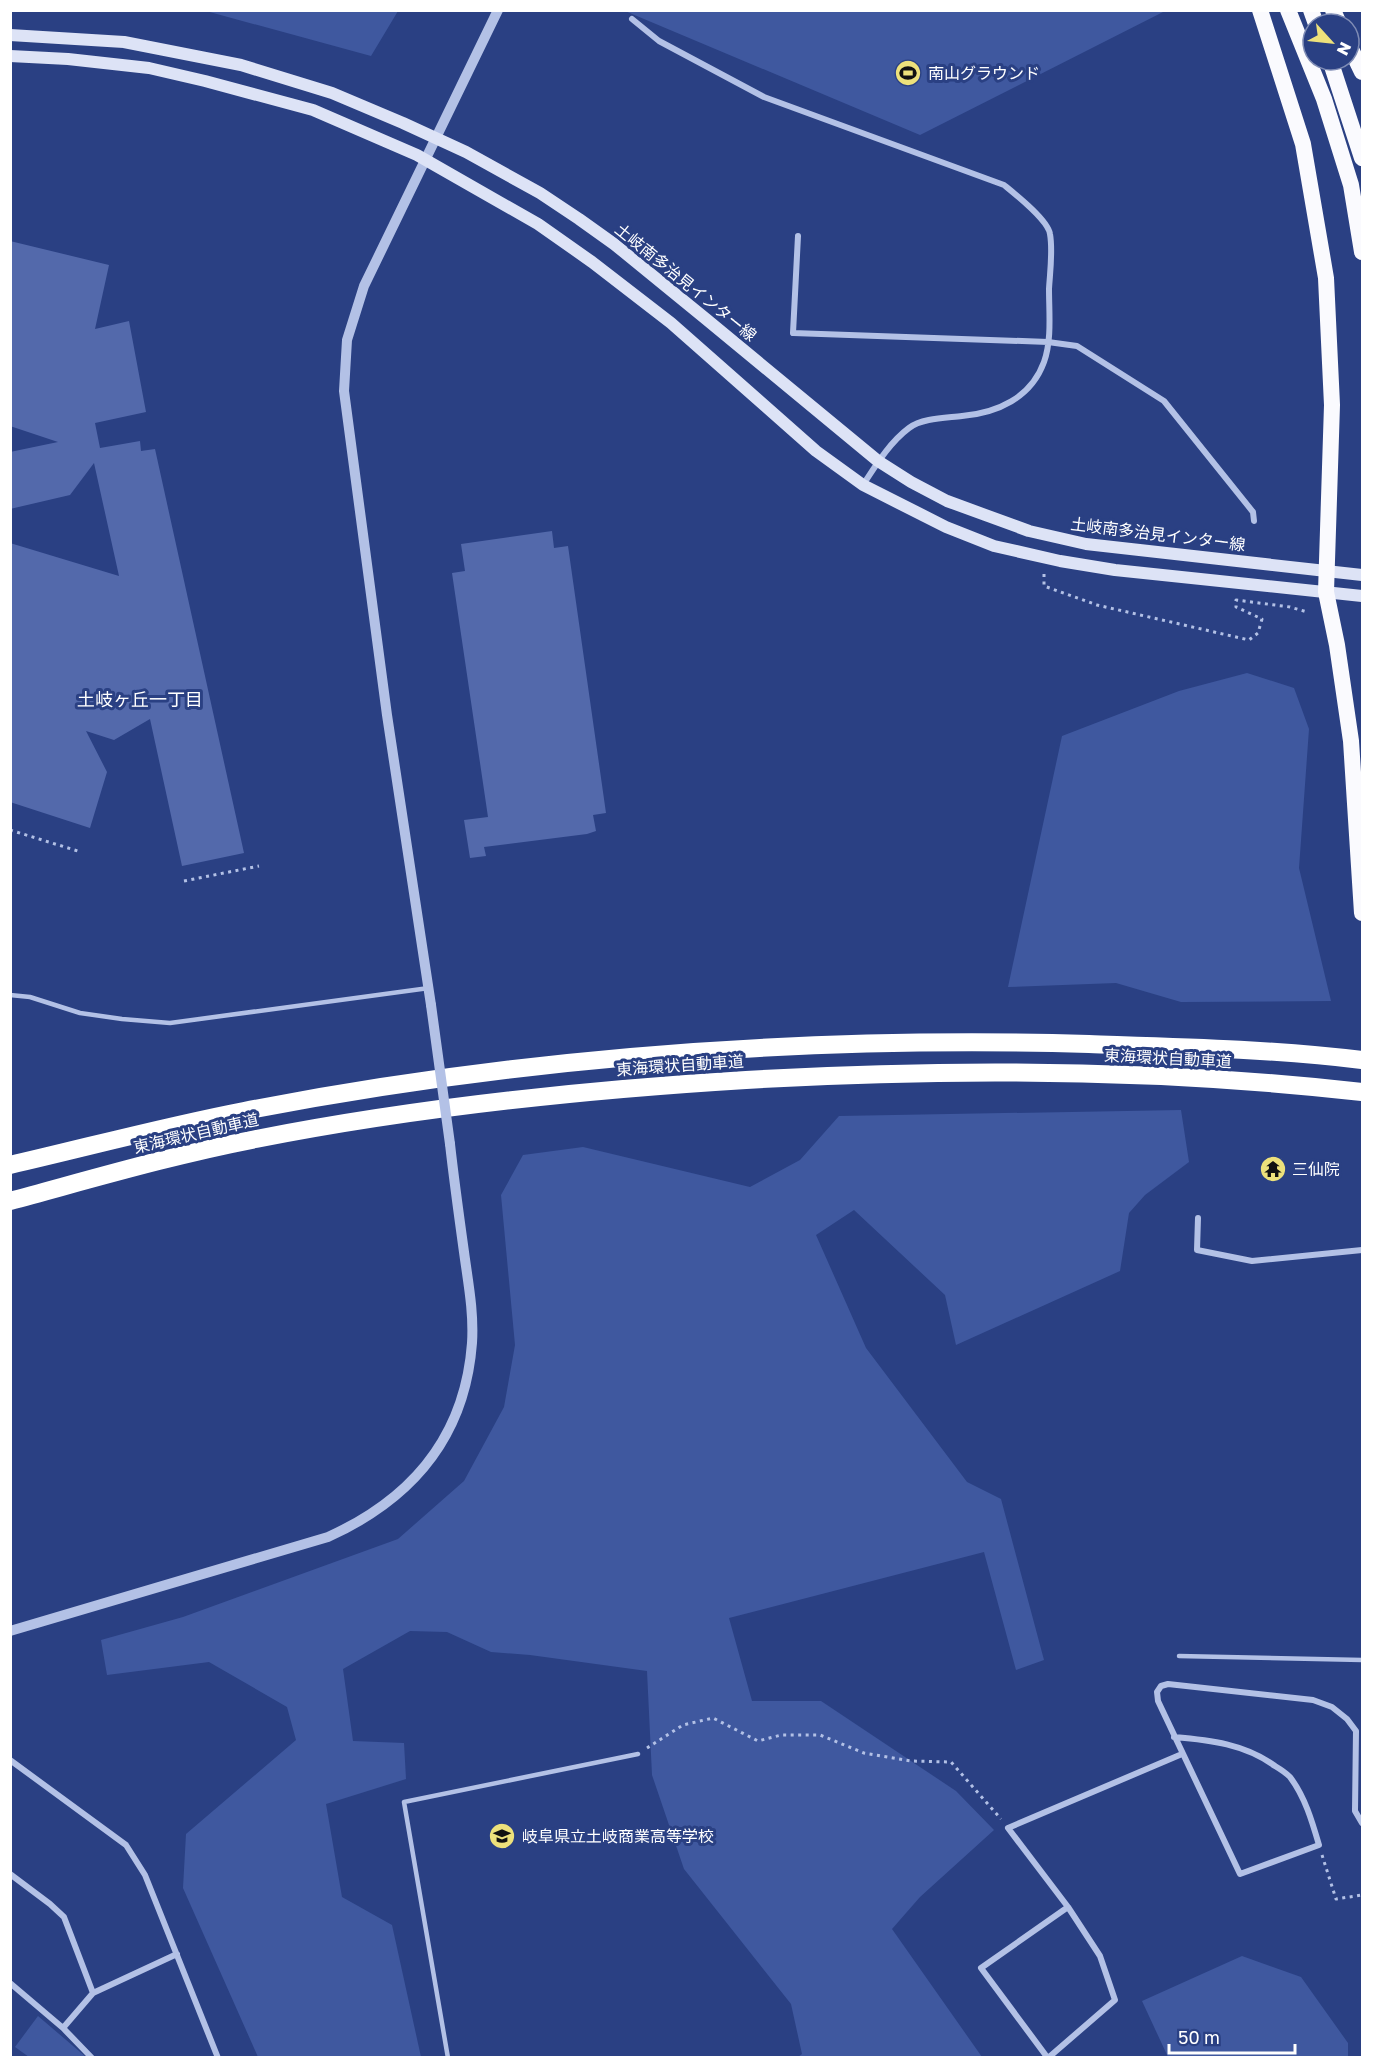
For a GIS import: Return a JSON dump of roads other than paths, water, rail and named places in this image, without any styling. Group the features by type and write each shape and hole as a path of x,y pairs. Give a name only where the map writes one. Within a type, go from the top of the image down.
{"highway":[{"path":"1260,10 1303,144 1326,278 1332,405 1326,592 1337,645 1351,741 1362,913"},
{"path":"1288,10 1331,121 1351,185 1362,252"},
{"path":"1334,72 1362,158"},
{"name":"東海環状自動車道","path":"10,1165 254,1109 481,1073 617,1057 865,1043 1020,1042 1178,1047 1354,1059"},
{"name":"東海環状自動車道","path":"10,1201 172,1157 259,1138 520,1098 626,1088 860,1073 1014,1071 1171,1076 1355,1091"}],"main road":[{"name":"土岐南多治見インター線","path":"10,35 124,42 241,65 333,93 437,138 540,193 614,244 878,462 947,501 989,518 1086,544 1362,575"},
{"path":"10,56 68,59 149,69 247,91 313,110 361,129 426,160 538,224 592,262 671,323 816,451 863,485 946,527 994,546 1115,570 1362,596"}],"street":[{"path":"10,1631 328,1537 359,1523 407,1487 427,1464 447,1434 459,1405 468,1372 472,1342 472,1307 429,988 385,703 344,391 347,340 364,286 498,10"},
{"path":"632,19 659,42 764,97 1004,185 1030,207 1050,232 1048,342 1045,361 1035,380 1022,394 1004,407 980,414 931,420 910,427 878,462 863,485"},
{"path":"798,236 794,333 1048,342 1077,346 1164,401 1253,512 1254,521"},
{"path":"1198,1218 1197,1250 1252,1261 1362,1250"},
{"path":"1174,1737 1214,1741 1249,1751 1271,1763 1289,1776 1310,1812 1319,1845 1240,1874 1182,1754 1174,1737 1158,1701 1157,1692 1161,1686 1168,1683 1313,1700 1332,1707 1347,1719 1356,1731 1355,1811 1362,1823"},
{"path":"1068,1907 981,1968 1047,2057 1115,2000 1100,1956 1068,1907 1008,1828 1182,1754"},
{"path":"10,1760 126,1845 145,1875 218,2058"},
{"path":"10,1874 64,1917 93,1993"},
{"path":"63,2028 93,1993 177,1954"},
{"path":"10,1983 63,2028 92,2058"}],"lane":[{"path":"10,995 30,997 80,1013 170,1023 429,988"},
{"path":"1179,1656 1362,1660"},
{"path":"448,2058 404,1802 638,1754"}],"place":[{"name":"南山グラウンド","path":"908,73"},
{"name":"三仙院","path":"1273,1169"},
{"name":"岐阜県立土岐商業高等学校","path":"502,1836"}],"district":[{"name":"土岐ヶ丘一丁目","path":"140,699"}]}
